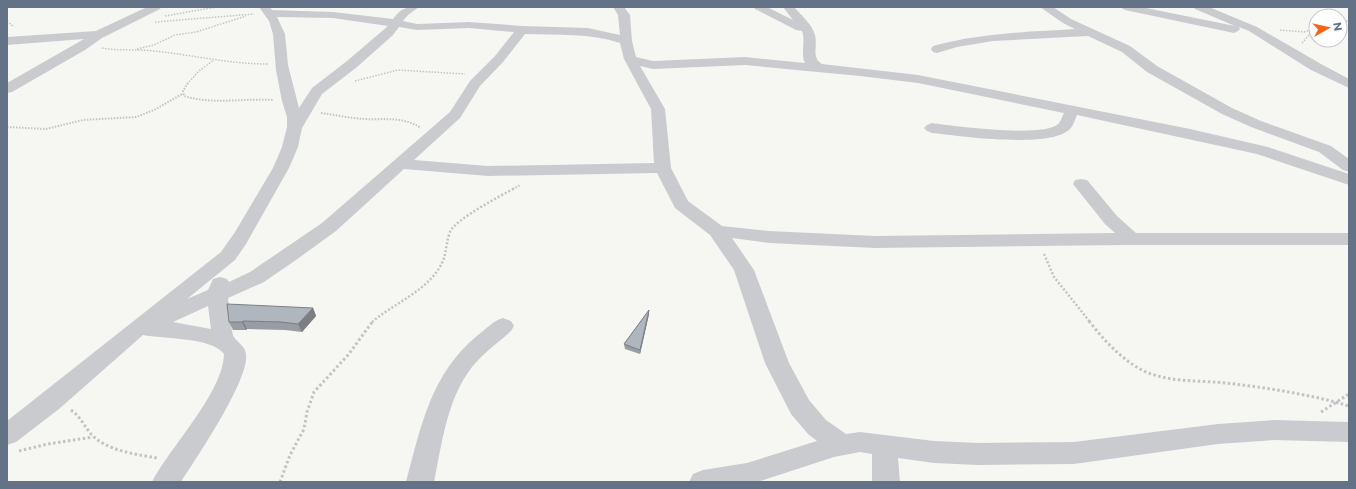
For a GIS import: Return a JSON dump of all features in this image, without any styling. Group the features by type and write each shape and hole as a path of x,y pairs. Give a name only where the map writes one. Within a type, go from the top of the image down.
{"street":[{"path":"298,110 317,91 352,64 392,28 404,13 414,7"},
{"path":"618,7 624,15 626,41 630,59 658,109 664,168 681,204 717,231 744,270 777,363 800,407 817,427 842,445"},
{"path":"759,7 788,21 808,33"},
{"path":"788,7 808,33 809,58 812,64 819,68"},
{"path":"1045,7 1088,32 1126,48 1165,77 1227,111 1256,124 1318,146 1330,152 1349,167"},
{"path":"1125,7 1205,24 1257,31"},
{"path":"1199,7 1257,31 1316,67 1349,83"},
{"path":"263,10 372,19 392,28 470,25 522,30 588,32 608,35 626,41"},
{"path":"7,436 228,256 237,245 278,173 287,154 295,128 298,110 282,66 279,26 263,10"},
{"path":"7,89 98,35 159,12"},
{"path":"137,330 257,277 329,227 455,115 475,84 522,30"},
{"path":"937,49 964,41 988,38 1088,32"},
{"path":"7,41 98,35"},
{"path":"1313,50 1349,83"},
{"path":"630,59 653,65 737,61 918,79 1262,150 1349,180"},
{"path":"932,128 996,135 1045,133 1057,131 1064,127 1072,110"},
{"path":"399,164 469,170 664,168"},
{"path":"1081,184 1110,220 1131,239"},
{"path":"717,231 769,237 875,242 1331,238 1349,240"},
{"path":"223,340 217,295 228,256"},
{"path":"420,482 438,410 446,391 464,361 503,326"},
{"path":"137,330 178,330 223,340 234,350 235,356 229,378 218,401 166,482"},
{"path":"703,482 747,474 834,446 860,442 886,447 934,452 978,454 1074,453 1218,434 1274,430 1349,432"},
{"path":"886,447 886,482"}],"path":[{"path":"159,12 216,7"},
{"path":"153,22 263,10"},
{"path":"126,51 154,45 175,35 196,32 263,10"},
{"path":"1257,31 1308,31"},
{"path":"81,46 126,51 154,51 242,64 282,66"},
{"path":"7,127 46,129 82,120 136,117 144,115 165,102 182,94 192,78 214,60"},
{"path":"350,82 398,70 483,76"},
{"path":"182,94 192,98 284,101 298,110 366,120 408,120 415,123 429,137"},
{"path":"280,482 290,455 304,429 307,412 314,392 348,355 370,323 387,309 424,286 435,274 444,261 450,230 460,220 545,170"},
{"path":"1049,241 1042,242 1044,255 1051,272 1060,286 1114,348 1140,369 1161,377 1291,392 1349,406"},
{"path":"1336,402 1349,394"},
{"path":"50,402 73,411 93,437 122,451 179,462"},
{"path":"14,453 48,444 93,437"}],"building":[{"path":"227,304 313,308 298,324 281,322 229,322"},
{"path":"649,310 640,350 624,344"}]}
